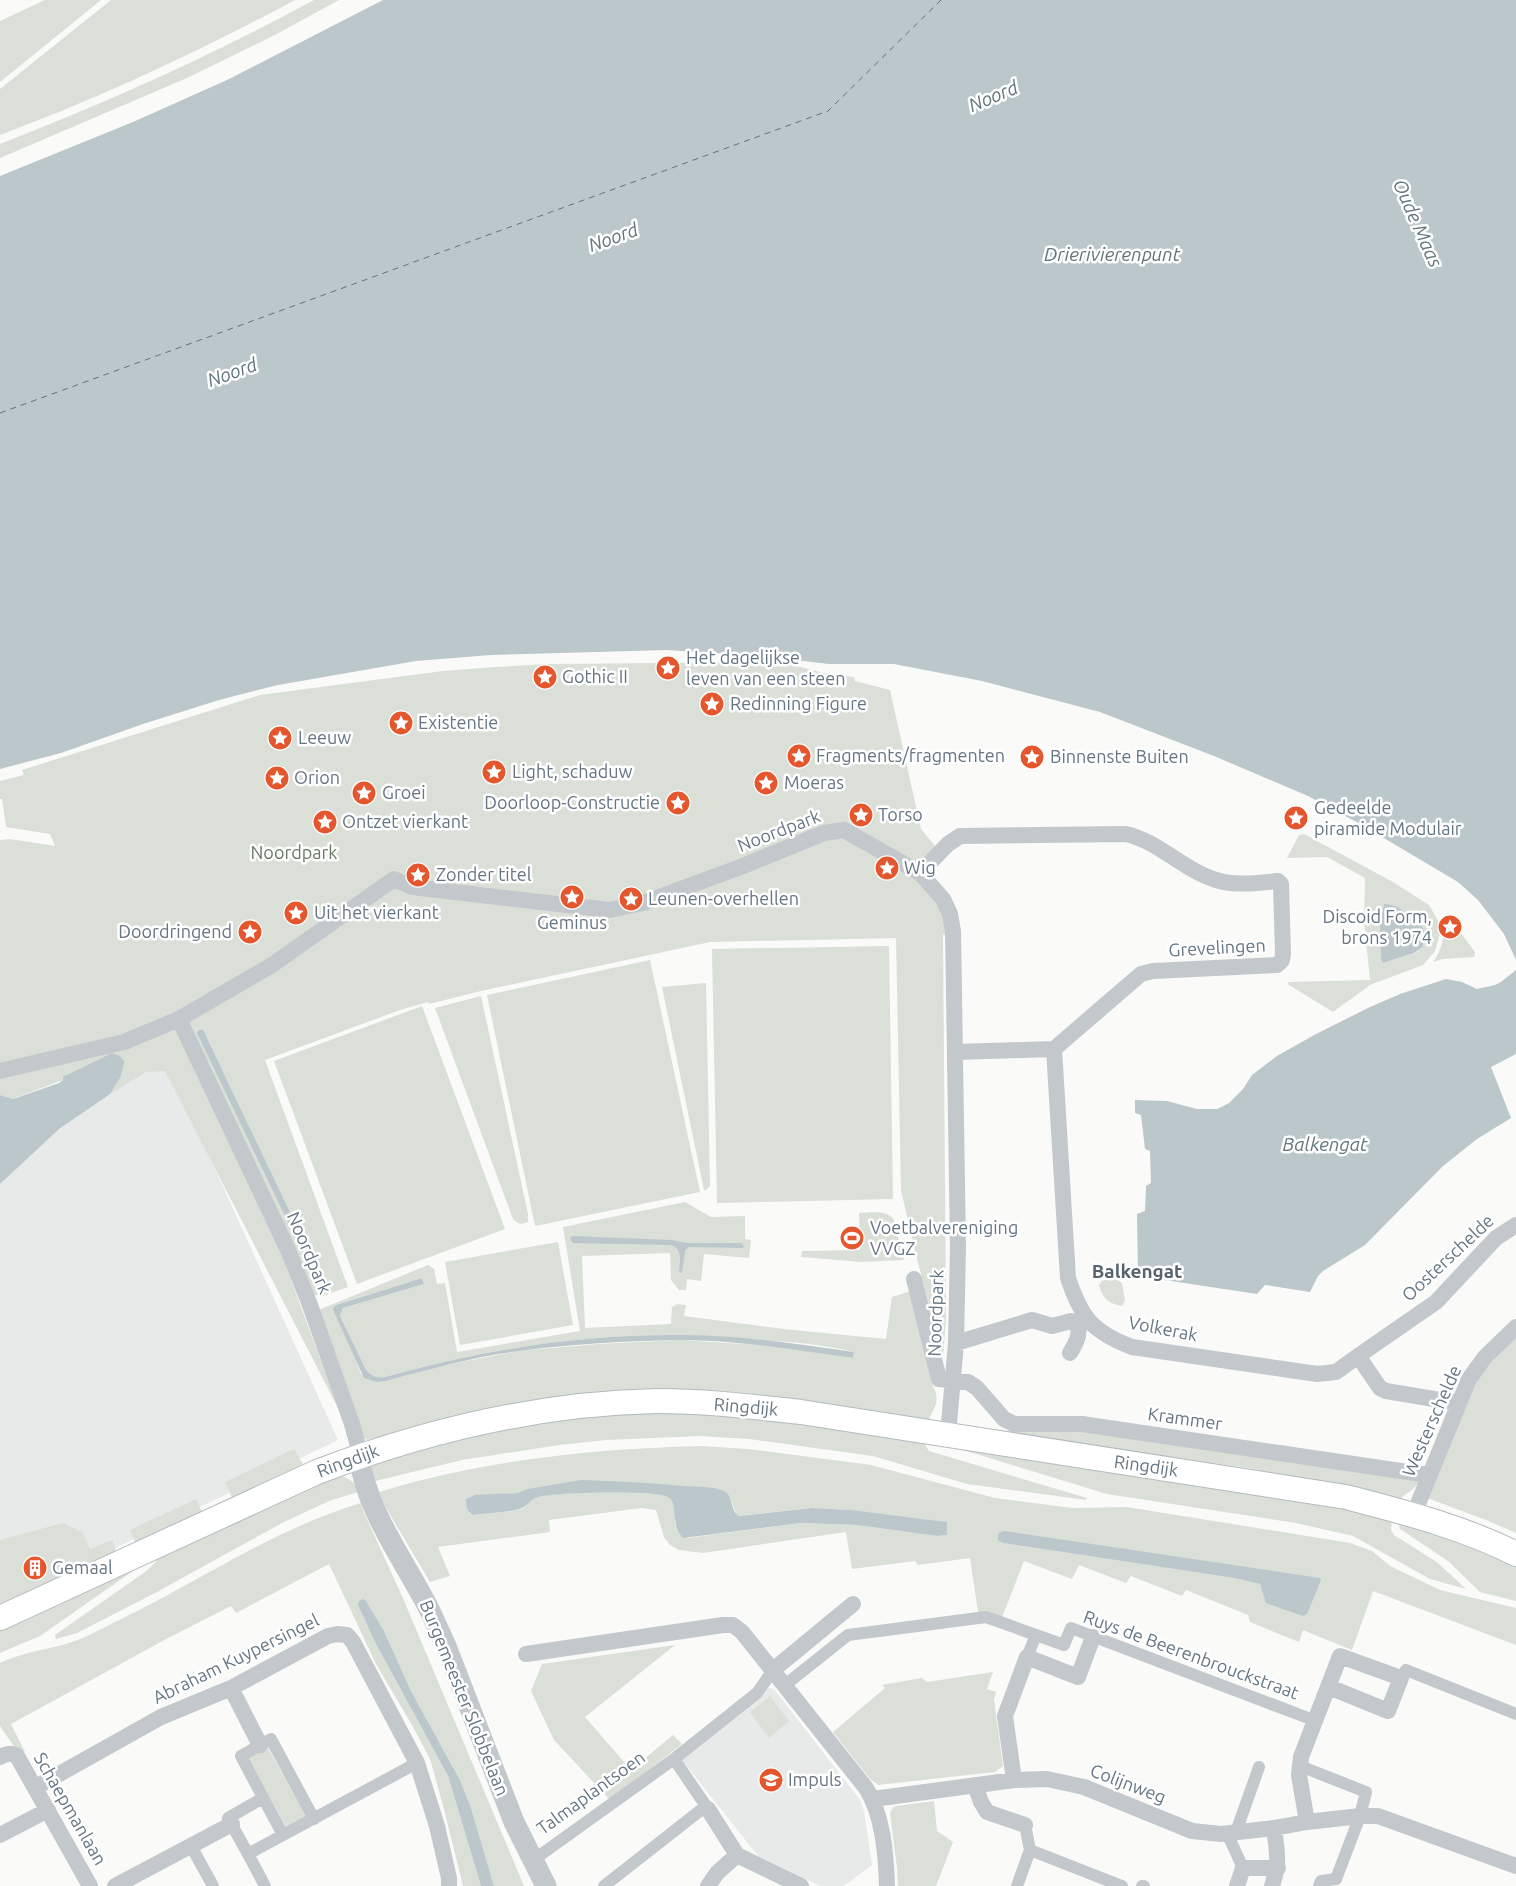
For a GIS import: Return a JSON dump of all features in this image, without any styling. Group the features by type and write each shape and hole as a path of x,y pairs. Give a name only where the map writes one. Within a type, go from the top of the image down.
{"main road":[{"name":"Ringdijk","path":"0,1618 317,1472 359,1456 403,1442 481,1422 576,1406 658,1401 735,1404 801,1412 1346,1497 1464,1532 1516,1554"}],"street":[{"name":"Noordpark","path":"0,1071 124,1042 179,1019 272,965 394,879 412,887 609,910 643,903 743,866 824,833 844,830 920,873 943,899 950,914 953,931 958,1238 956,1343 948,1435"},
{"name":"Grevelingen","path":"920,873 948,844 960,836 1126,834 1150,842 1182,863 1214,879 1228,883 1278,881 1281,884 1283,954 1282,960 1277,965 1154,971 1140,974 1054,1049"},
{"name":"Noordpark","path":"179,1019 291,1258 345,1406 357,1442 359,1456"},
{"path":"956,1052 1054,1049"},
{"name":"Volkerak","path":"1054,1049 1068,1278 1074,1298 1080,1309 1099,1332 1132,1347 1317,1374 1336,1372 1358,1356"},
{"name":"Oosterschelde","path":"1358,1356 1436,1302 1496,1238 1516,1225"},
{"path":"914,1278 937,1377 952,1382"},
{"path":"956,1343 1032,1320 1052,1326 1071,1320 1078,1324 1079,1337 1070,1352"},
{"name":"Westerschelde","path":"1413,1516 1469,1379 1480,1364 1516,1327"},
{"path":"1358,1356 1380,1388 1386,1392 1458,1403"},
{"name":"Krammer","path":"952,1382 968,1382 977,1388 1004,1419 1014,1424 1082,1424 1428,1476"},
{"name":"Burgemeester Slobbelaan","path":"359,1456 368,1492 388,1539 422,1596 440,1632 508,1807 532,1861 546,1886"},
{"path":"773,1670 853,1604"},
{"name":"Ruys de Beerenbrouckstraat","path":"826,1626 848,1635 986,1617 1064,1645 1070,1628 1316,1721"},
{"path":"526,1654 733,1625 742,1632 773,1670 873,1799 883,1846 887,1886"},
{"name":"Abraham Kuypersingel","path":"36,1787 161,1717 231,1688 328,1636 337,1634 347,1635 353,1642 417,1763 436,1826 449,1878 449,1886"},
{"path":"785,1685 848,1635"},
{"path":"1014,1780 1005,1716 1036,1635"},
{"path":"1027,1657 1078,1677 1093,1636"},
{"path":"1307,1822 1299,1775 1301,1757 1340,1656 1401,1678"},
{"name":"Talmaplantsoen","path":"532,1861 674,1759 757,1693 773,1670"},
{"path":"1329,1687 1388,1711 1406,1670 1516,1714"},
{"path":"231,1688 260,1745"},
{"path":"283,1835 241,1756 271,1739 314,1819"},
{"name":"Schaepmanlaan","path":"6,1755 17,1756 90,1886"},
{"name":"Talmaplantsoen","path":"674,1759 737,1855"},
{"path":"248,1854 417,1763"},
{"path":"1300,1766 1366,1792 1360,1816 1336,1879 1321,1880 1319,1886"},
{"path":"1237,1886 1243,1868 1232,1833 1259,1767"},
{"name":"Colijnweg","path":"873,1799 975,1784 1047,1779 1084,1787 1192,1831 1232,1833 1307,1822 1360,1816 1378,1816 1516,1866"},
{"path":"975,1784 981,1802 987,1812 1025,1825 1030,1850 1017,1886"},
{"path":"263,1798 228,1818 265,1886"},
{"path":"604,1886 707,1808"},
{"path":"0,1835 48,1810"},
{"path":"115,1886 232,1824"},
{"path":"1272,1886 1278,1868 1274,1828"},
{"path":"191,1846 213,1886"},
{"path":"1030,1850 1122,1886"},
{"path":"708,1886 717,1873 737,1855 783,1882 801,1886"},
{"path":"1243,1868 1278,1868"}],"shaded area":[{"path":"161,1050 338,1440 0,1604 0,1148"},
{"name":"Impuls","path":"768,1688 774,1689 860,1800 864,1811 872,1865 844,1886 820,1886 758,1856 682,1760 689,1749"}],"green space":[{"path":"45,0 101,0 0,82 0,21"},
{"path":"111,0 295,0 150,72 76,105 0,135 0,89"},
{"path":"314,0 339,0 273,36 187,78 0,158 0,144 160,77 238,40"},
{"name":"Noordpark","path":"781,662 828,674 854,677 855,681 890,690 921,829 936,847 927,857 947,934 943,935 946,1318 943,1358 901,1190 896,938 710,942 429,1004 428,1002 400,1010 265,1060 348,1287 323,1296 315,1295 281,1253 340,1412 165,1071 146,1072 110,1094 120,1078 63,1080 12,1099 0,1095 0,840 10,839 55,846 50,834 6,827 2,799 0,799 0,781 24,775 22,770 260,695 443,671 495,667 548,664"},
{"path":"1304,834 1393,882 1429,905 1438,921 1440,934 1435,951 1423,965 1370,985 1333,1012 1289,985 1288,982 1370,980 1364,921 1365,878 1327,857 1287,858 1299,835","holes":["1384,904 1420,923 1425,934 1423,947 1415,953 1383,963 1381,960 1380,924"]},
{"path":"1444,916 1457,928 1475,952 1474,957 1443,959 1433,962 1439,952 1442,941 1442,918"},
{"path":"889,946 893,1199 717,1203 712,949"},
{"path":"650,960 700,1192 535,1226 487,995"},
{"path":"706,983 710,1186 704,1190 662,987"},
{"path":"481,996 528,1214 528,1222 523,1224 513,1219 435,1008"},
{"path":"422,1006 505,1229 357,1284 274,1061"},
{"path":"685,1202 711,1217 745,1216 745,1239 751,1240 749,1258 704,1254 701,1281 687,1279 686,1290 679,1290 671,1280 670,1253 582,1256 585,1328 671,1324 672,1307 677,1304 686,1305 684,1316 783,1329 886,1339 892,1297 911,1291 937,1397 927,1425 719,1395 487,1412 367,1440 363,1437 316,1311 428,1265 434,1269 437,1284 445,1283 457,1352 580,1331 563,1227","holes":["422,1278 424,1284 343,1308 340,1316 366,1370 372,1375 385,1377 458,1359 531,1346 606,1337 643,1335 688,1335 812,1344 854,1352 853,1358 776,1346 680,1340 598,1344 518,1351 440,1366 377,1382 361,1374 336,1305"]},
{"path":"859,1213 883,1213 894,1220 904,1260 861,1262 801,1257 802,1251 860,1250"},
{"path":"558,1242 573,1325 460,1345 445,1262"},
{"path":"1116,1279 1122,1283 1125,1300 1122,1306 1113,1304 1104,1297 1099,1285 1102,1281"},
{"path":"1516,1337 1516,1533 1427,1498 1477,1377"},
{"path":"648,1410 717,1413 926,1440 925,1445 929,1451 1087,1498 1086,1500 967,1484 873,1456 749,1439 700,1436 606,1440 559,1445 462,1460 375,1481 371,1465 384,1456 491,1430 578,1414"},
{"path":"988,1431 1090,1431 1419,1481 1397,1503 1366,1491 1248,1468"},
{"path":"700,1446 748,1449 871,1465 995,1498 1072,1508 1127,1507 1350,1543 1372,1551 1390,1566 1440,1590 1516,1608 1516,1645 1373,1591 1352,1650 1303,1630 1299,1642 1250,1622 1248,1615 1186,1590 1182,1596 1131,1576 1126,1583 1079,1565 1072,1579 1024,1561 1001,1620 978,1612 970,1558 918,1565 915,1561 852,1569 846,1532 703,1553 679,1550 670,1545 664,1537 656,1510 641,1508 549,1520 550,1532 438,1547 450,1576 430,1582 386,1508 379,1492 418,1481 498,1464 578,1453","holes":["724,1492 730,1497 737,1516 811,1508 852,1510 946,1522 947,1535 937,1536 857,1525 801,1523 688,1538 675,1524 674,1507 670,1498 662,1495 628,1493 547,1495 535,1498 524,1508 518,1510 473,1515 469,1513 475,1496 518,1493","1003,1543 1321,1580 1262,1588 1260,1584 1234,1578"]},
{"path":"294,1449 303,1464 232,1498 225,1482"},
{"path":"960,1449 1351,1508 1392,1518 1391,1530 1394,1535 1438,1563 1466,1589 1430,1579 1353,1536 1296,1523 1107,1494"},
{"path":"336,1474 353,1482 358,1492 329,1501 282,1523 157,1592 77,1633 56,1639 55,1635 145,1572 155,1563 161,1550"},
{"path":"196,1499 202,1512 136,1544 130,1530"},
{"path":"361,1503 524,1886 494,1886 471,1808 460,1780 411,1691 384,1631 366,1601 359,1605 376,1644 448,1776 481,1886 463,1886 430,1759 376,1664 329,1564 236,1613 231,1606 168,1638 11,1724 25,1752 15,1748 0,1726 0,1663 24,1654 78,1640 142,1609 265,1542 328,1514"},
{"path":"1400,1520 1494,1554 1516,1565 1516,1601 1480,1592 1448,1561 1400,1529"},
{"path":"63,1523 83,1533 90,1549 113,1540 116,1553 0,1606 0,1540"},
{"path":"143,1564 40,1636 0,1653 0,1625"},
{"path":"675,1645 585,1717 631,1770 673,1735 682,1744 610,1800 554,1740 531,1691 542,1664"},
{"path":"993,1672 987,1689 996,1692 994,1700 1003,1766 995,1772 878,1785 870,1779 833,1732 885,1688 882,1685 922,1678 927,1682"},
{"path":"770,1696 789,1721 769,1738 750,1712"},
{"path":"267,1746 307,1818 287,1829 248,1757"},
{"path":"934,1801 937,1831 953,1842 936,1886 898,1886 890,1813 896,1806"}],"water":[{"path":"383,0 1516,0 1516,960 1504,934 1478,900 1458,882 1362,825 1308,796 1214,756 1100,712 982,681 894,664 829,664 759,656 667,650 491,655 416,661 278,685 219,700 61,753 0,769 0,176 133,122 227,80"},
{"path":"1384,904 1395,906 1408,913 1419,923 1425,934 1423,947 1414,953 1383,963 1381,960 1380,924"},
{"name":"Balkengat","path":"1516,970 1516,1054 1491,1067 1511,1118 1477,1139 1443,1166 1365,1245 1323,1271 1318,1276 1310,1292 1265,1285 1257,1294 1138,1276 1137,1214 1145,1211 1146,1186 1151,1183 1150,1151 1145,1149 1141,1115 1135,1113 1135,1100 1167,1101 1197,1109 1217,1109 1229,1103 1243,1089 1252,1075 1277,1056 1370,1007 1400,994 1446,979 1462,982 1477,989 1495,985"},
{"path":"199,1030 203,1030 327,1290 325,1291 321,1291 197,1033"},
{"path":"112,1053 120,1056 124,1064 120,1078 110,1094 59,1129 0,1184 0,1095 13,1099 59,1083 63,1080 63,1077"},
{"path":"572,1236 671,1240 688,1243 742,1243 744,1247 689,1247 685,1251 681,1273 679,1271 679,1252 671,1245 573,1243 570,1239"},
{"path":"422,1278 424,1284 343,1308 340,1316 366,1370 372,1375 385,1377 458,1359 531,1346 605,1337 643,1335 702,1335 768,1340 854,1352 853,1358 766,1346 701,1340 639,1341 519,1351 468,1360 386,1381 377,1382 364,1378 333,1308 336,1305"},
{"path":"581,1480 715,1488 727,1493 734,1511 739,1516 811,1508 852,1510 947,1522 947,1535 937,1536 857,1525 801,1523 683,1538 677,1527 671,1500 668,1497 644,1493 604,1492 548,1495 538,1497 518,1509 473,1515 469,1512 467,1506 466,1499 475,1495 518,1493 528,1489"},
{"path":"1005,1531 1320,1578 1321,1580 1307,1614 1303,1616 1266,1603 1260,1584 1234,1578 1003,1543 998,1540 998,1533"},
{"path":"363,1599 384,1631 411,1691 460,1780 471,1808 494,1886 481,1886 448,1776 376,1644 358,1605 359,1601"}],"ferry route":[{"path":"0,413 828,111 941,0"}],"place":[{"name":"Het dagelijkse leven van een steen","path":"668,668"},
{"name":"Gothic II","path":"545,677"},
{"name":"Redinning Figure","path":"712,704"},
{"name":"Existentie","path":"401,723"},
{"name":"Leeuw","path":"280,738"},
{"name":"Fragments/fragmenten","path":"799,756"},
{"name":"Binnenste Buiten","path":"1032,757"},
{"name":"Light, schaduw","path":"494,772"},
{"name":"Orion","path":"277,778"},
{"name":"Moeras","path":"766,783"},
{"name":"Groei","path":"364,793"},
{"name":"Doorloop-Constructie","path":"678,803"},
{"name":"Torso","path":"861,815"},
{"name":"Gedeelde piramide Modulair","path":"1296,818"},
{"name":"Ontzet vierkant","path":"325,822"},
{"name":"Wig","path":"887,868"},
{"name":"Zonder titel","path":"418,875"},
{"name":"Geminus","path":"572,897"},
{"name":"Leunen-overhellen","path":"631,899"},
{"name":"Uit het vierkant","path":"296,913"},
{"name":"Discoid Form, brons 1974","path":"1450,927"},
{"name":"Doordringend","path":"250,932"},
{"name":"Voetbalvereniging VVGZ","path":"852,1238"},
{"name":"Gemaal","path":"35,1568"},
{"name":"Impuls","path":"771,1780"}],"district":[{"name":"Balkengat","path":"1137,1271"}],"water label":[{"name":"Noord","path":"993,96"},
{"name":"Oude Maas","path":"1418,223"},
{"name":"Noord","path":"613,237"},
{"name":"Drierivierenpunt","path":"1112,254"},
{"name":"Noord","path":"232,372"}]}
